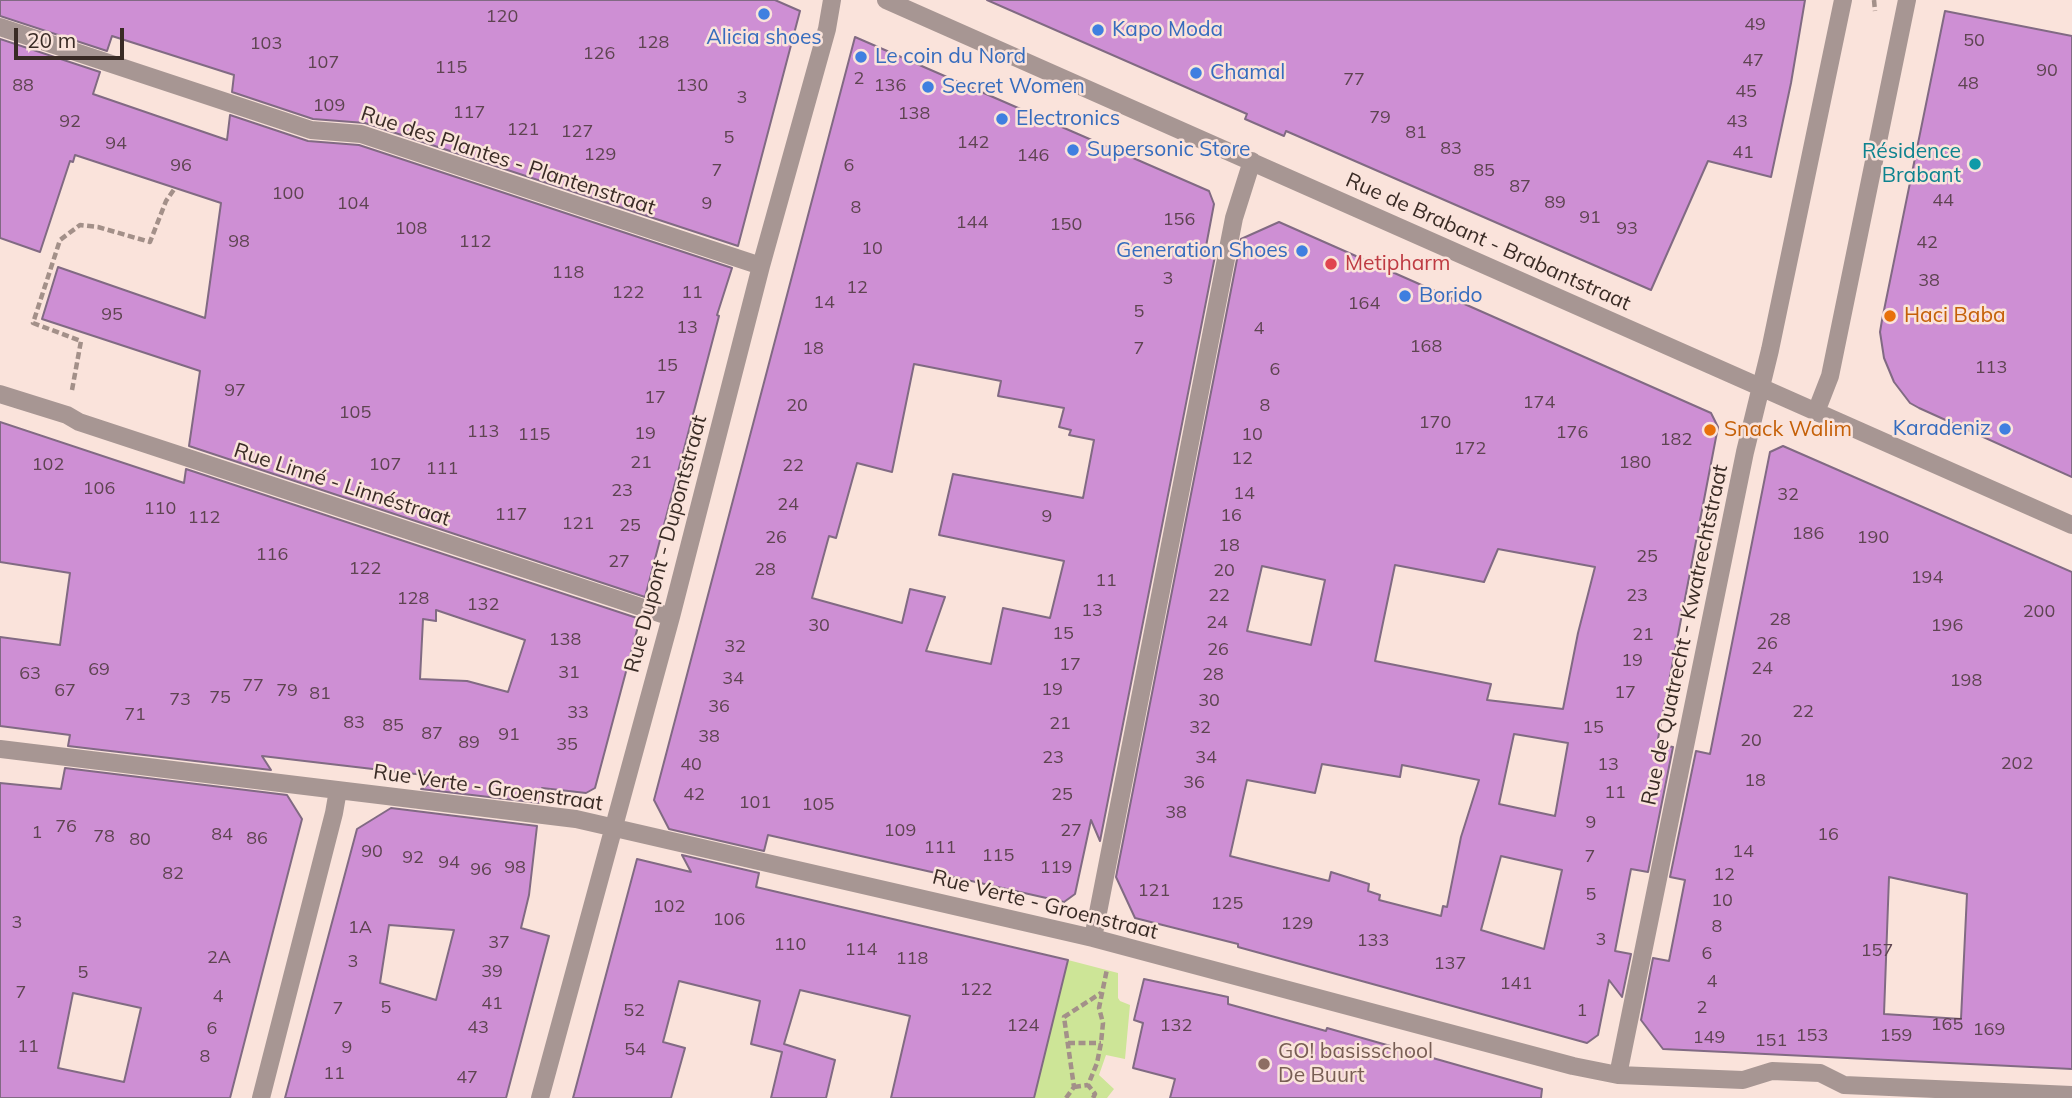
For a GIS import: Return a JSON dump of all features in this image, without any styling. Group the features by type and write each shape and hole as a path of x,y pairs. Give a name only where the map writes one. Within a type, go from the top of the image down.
{"street":[{"name":"Rue Dupont - Dupontstraat","path":"540,1098 671,617 761,266 827,29 831,0"},
{"name":"Rue de Brabant - Brabantstraat","path":"886,0 2072,525"},
{"name":"Rue de Quatrecht - Kwatrechtstraat","path":"1618,1075 1745,452 1843,0"},
{"path":"1816,412 1830,376 1907,0"},
{"name":"Rue des Plantes - Plantenstraat","path":"0,27 311,130 361,134 761,266"},
{"path":"1093,938 1234,218 1252,161"},
{"name":"Rue Linné - Linnéstraat","path":"0,394 671,617"},
{"name":"Rue Verte - Groenstraat","path":"0,749 576,819 1093,938 1573,1066 1618,1075 1743,1080 1772,1071 1820,1073 1844,1085 2072,1095"},
{"path":"261,1098 338,790"}],"path":[{"path":"67,415 81,341 33,323 60,240 80,225 150,242 166,201 175,188"},
{"path":"1088,1085 1101,1043 1103,1023 1099,1008 1113,945"},
{"path":"1066,1098 1074,1087 1064,1017 1102,993"},
{"path":"1068,1043 1101,1043"},
{"path":"1074,1087 1088,1085"},
{"path":"1088,1085 1095,1094 1093,1098"}],"green space":[{"path":"1068,960 1118,973 1118,998 1130,1005 1125,1059 1106,1055 1099,1075 1114,1089 1107,1098 1034,1098"}],"building":[{"path":"0,0 775,0 800,11 738,246 365,123 313,119 232,92 234,75 112,36 107,51 0,16"},
{"path":"987,0 1805,0 1771,177 1708,161 1651,290 1286,131 1284,136 1245,119 1247,114"},
{"path":"1945,11 2072,36 2072,477 1910,403 1894,382 1884,358 1880,332 1882,320"},
{"path":"855,37 1209,191 1214,204 1204,257 1216,251 1100,841 1091,820 1075,894 1064,902 768,835 764,851 669,829 654,800","holes":["914,364 1001,381 998,396 1064,408 1059,427 1071,430 1069,435 1094,440 1083,498 953,474 939,535 1064,561 1050,618 1003,608 991,664 926,651 945,597 910,589 902,623 812,598 829,536 836,538 857,463 892,472"]},
{"path":"0,39 100,72 93,94 227,140 230,115 308,141 359,145 732,268 717,315 719,316 645,597 189,446 200,371 42,319 58,267 205,318 221,203 75,155 73,162 70,161 40,252 0,238"},
{"path":"1279,222 1711,413 1718,427 1657,744 1673,747 1648,872 1631,869 1615,951 1631,954 1622,997 1609,980 1598,1035 1587,1043 1238,947 1238,944 1135,918 1116,877 1241,239","holes":["1498,549 1595,567 1563,709 1487,700 1491,684 1375,661 1395,565 1484,582","1262,566 1325,580 1311,645 1247,631","1514,734 1568,743 1555,816 1499,804","1322,764 1400,777 1402,765 1479,780 1461,837 1447,907 1443,906 1441,916 1379,900 1380,895 1368,891 1369,884 1331,872 1329,881 1230,856 1247,780 1315,793","1501,856 1562,870 1544,949 1481,930"]},
{"path":"0,422 184,483 186,469 640,619 595,788 586,793 542,788 540,803 421,789 441,777 262,756 271,770 68,746 70,735 0,726 0,637 60,645 70,573 0,562","holes":["436,610 525,640 508,692 467,681 420,679 423,619 436,621"]},
{"path":"1783,446 2072,572 2072,1069 1663,1049 1641,1020 1653,958 1669,961 1685,880 1670,877 1696,751 1710,754 1770,452","holes":["1889,877 1967,894 1961,1019 1884,1014"]},
{"path":"65,768 287,795 302,819 230,1098 0,1098 0,783 61,789","holes":["73,993 141,1008 124,1082 58,1068"]},
{"path":"391,808 537,826 529,895 521,928 549,936 506,1098 285,1098 357,829","holes":["389,925 454,930 436,1000 380,983"]},
{"path":"682,855 759,873 756,887 1068,960 1034,1098 891,1098 910,1016 800,990 784,1044 835,1060 826,1098 771,1098 782,1052 751,1044 760,1001 679,981 663,1042 685,1048 671,1098 573,1098 637,859 691,872"},
{"path":"1144,979 1228,997 1228,1004 1326,1031 1327,1028 1542,1089 1541,1098 1170,1098 1175,1079 1133,1068 1143,1023 1134,1020"}],"place":[{"name":"Alicia shoes","path":"764,14"},
{"name":"Kapo Moda","path":"1098,30"},
{"name":"Le coin du Nord","path":"861,57"},
{"name":"Chamal","path":"1196,73"},
{"name":"Secret Women","path":"928,87"},
{"name":"Electronics","path":"1002,119"},
{"name":"Supersonic Store","path":"1073,150"},
{"name":"Résidence Brabant","path":"1975,164"},
{"name":"Generation Shoes","path":"1302,251"},
{"name":"Metipharm","path":"1331,264"},
{"name":"Borido","path":"1405,296"},
{"name":"Haci Baba","path":"1890,316"},
{"name":"Karadeniz","path":"2005,429"},
{"name":"Snack Walim","path":"1710,430"},
{"name":"GO! basisschool De Buurt","path":"1264,1064"}]}
